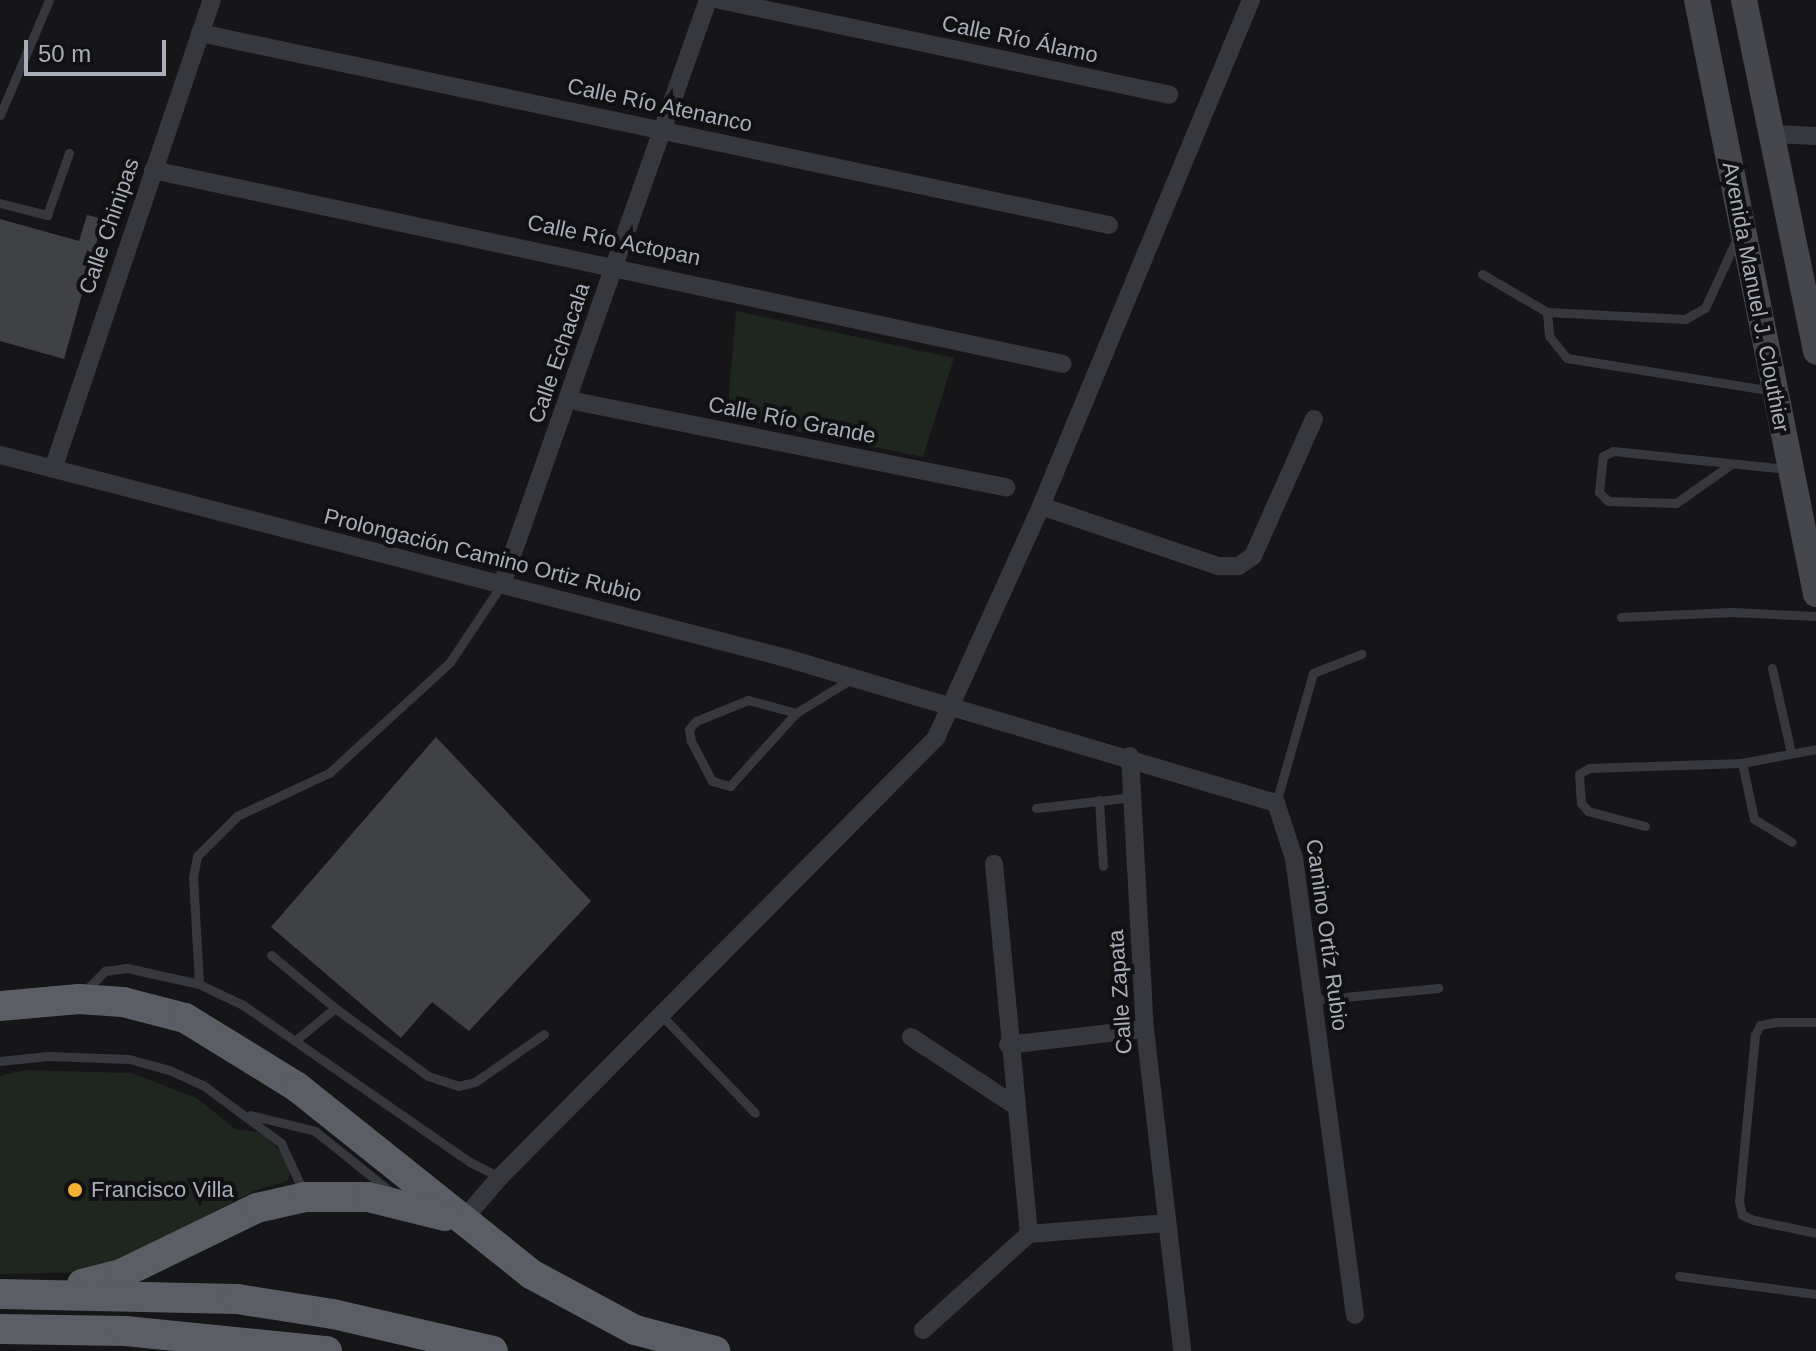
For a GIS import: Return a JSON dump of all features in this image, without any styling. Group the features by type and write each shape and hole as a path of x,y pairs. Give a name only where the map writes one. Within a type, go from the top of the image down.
{"highway":[{"path":"0,1006 79,999 123,1002 185,1018 228,1040 297,1087 531,1274 588,1308 635,1330 715,1351"},
{"path":"0,1294 102,1280 257,1208 305,1197 368,1197 403,1203 462,1221"},
{"path":"0,1294 237,1299 333,1314 493,1351"},
{"path":"0,1329 125,1331 327,1351"}],"main road":[{"name":"Avenida Manuel J. Clouthier","path":"1697,0 1816,594"},
{"path":"1744,0 1809,284 1815,346"}],"street":[{"name":"Calle Chinipas","path":"53,469 212,0"},
{"name":"Calle Echacala","path":"502,584 708,0"},
{"name":"Calle Río Álamo","path":"720,0 1169,95"},
{"path":"462,1221 500,1177 913,766 951,711 1041,506 1251,0"},
{"name":"Calle Río Atenanco","path":"200,33 1109,225"},
{"path":"1773,134 1816,136"},
{"name":"Calle Río Actopan","path":"153,170 615,264 1063,364"},
{"name":"Calle Río Grande","path":"569,400 1006,487"},
{"path":"1041,506 1218,566 1239,566 1253,556 1314,419"},
{"name":"Prolongación Camino Ortiz Rubio","path":"0,455 853,677 951,711"},
{"path":"951,711 1130,756 1276,803"},
{"name":"Calle Zapata","path":"1130,756 1145,1029 1182,1351"},
{"name":"Camino Ortíz Rubio","path":"1276,803 1294,858 1355,1315"},
{"path":"994,864 1008,1045 1029,1234"},
{"path":"1008,1045 1145,1029"},
{"path":"911,1037 1014,1105"},
{"path":"923,1330 1029,1234 1167,1223"}],"lane":[{"path":"0,115 49,0"},
{"path":"0,203 47,215 69,153"},
{"path":"1482,274 1547,312 1696,317 1713,295 1741,229"},
{"path":"1547,312 1549,336 1567,358 1775,392"},
{"path":"1730,465 1676,503 1608,501 1599,492 1607,452 1791,469"},
{"path":"199,984 193,877 197,856 237,816 329,773 450,662 502,584"},
{"path":"1621,617 1732,612 1816,616"},
{"path":"1276,803 1313,673 1361,654"},
{"path":"1772,668 1791,753"},
{"path":"796,713 748,700 696,721 689,729 691,741 712,781 730,786 796,713 853,677"},
{"path":"1645,826 1588,811 1581,803 1579,774 1589,768 1742,763 1816,749"},
{"path":"1742,763 1754,819 1792,842"},
{"path":"1036,808 1133,797"},
{"path":"1099,800 1103,866"},
{"path":"271,955 335,1008 428,1076 458,1086 475,1082 544,1034"},
{"path":"79,999 93,980 116,969 148,970 199,984 296,1040 470,1162 500,1177"},
{"path":"1313,1000 1438,988"},
{"path":"296,1040 335,1008"},
{"path":"662,1016 755,1113"},
{"path":"1816,1022 1768,1023 1755,1035 1739,1201 1742,1215 1754,1220 1816,1233"},
{"path":"0,1061 48,1056 129,1059 203,1085 247,1114 281,1143 305,1197"},
{"path":"247,1114 283,1119 315,1131 403,1203"},
{"path":"1679,1276 1816,1294"}],"shaded area":[{"path":"736,311 954,358 923,457 727,417"},
{"path":"24,1070 131,1073 197,1098 235,1129 264,1133 293,1167 287,1181 256,1190 97,1272 0,1274 0,1076"}],"building":[{"path":"87,215 103,219 64,359 0,341 0,219 79,241"},
{"path":"436,737 591,901 469,1031 432,1002 401,1038 271,927"}],"place":[{"name":"Francisco Villa","path":"75,1190"}]}
